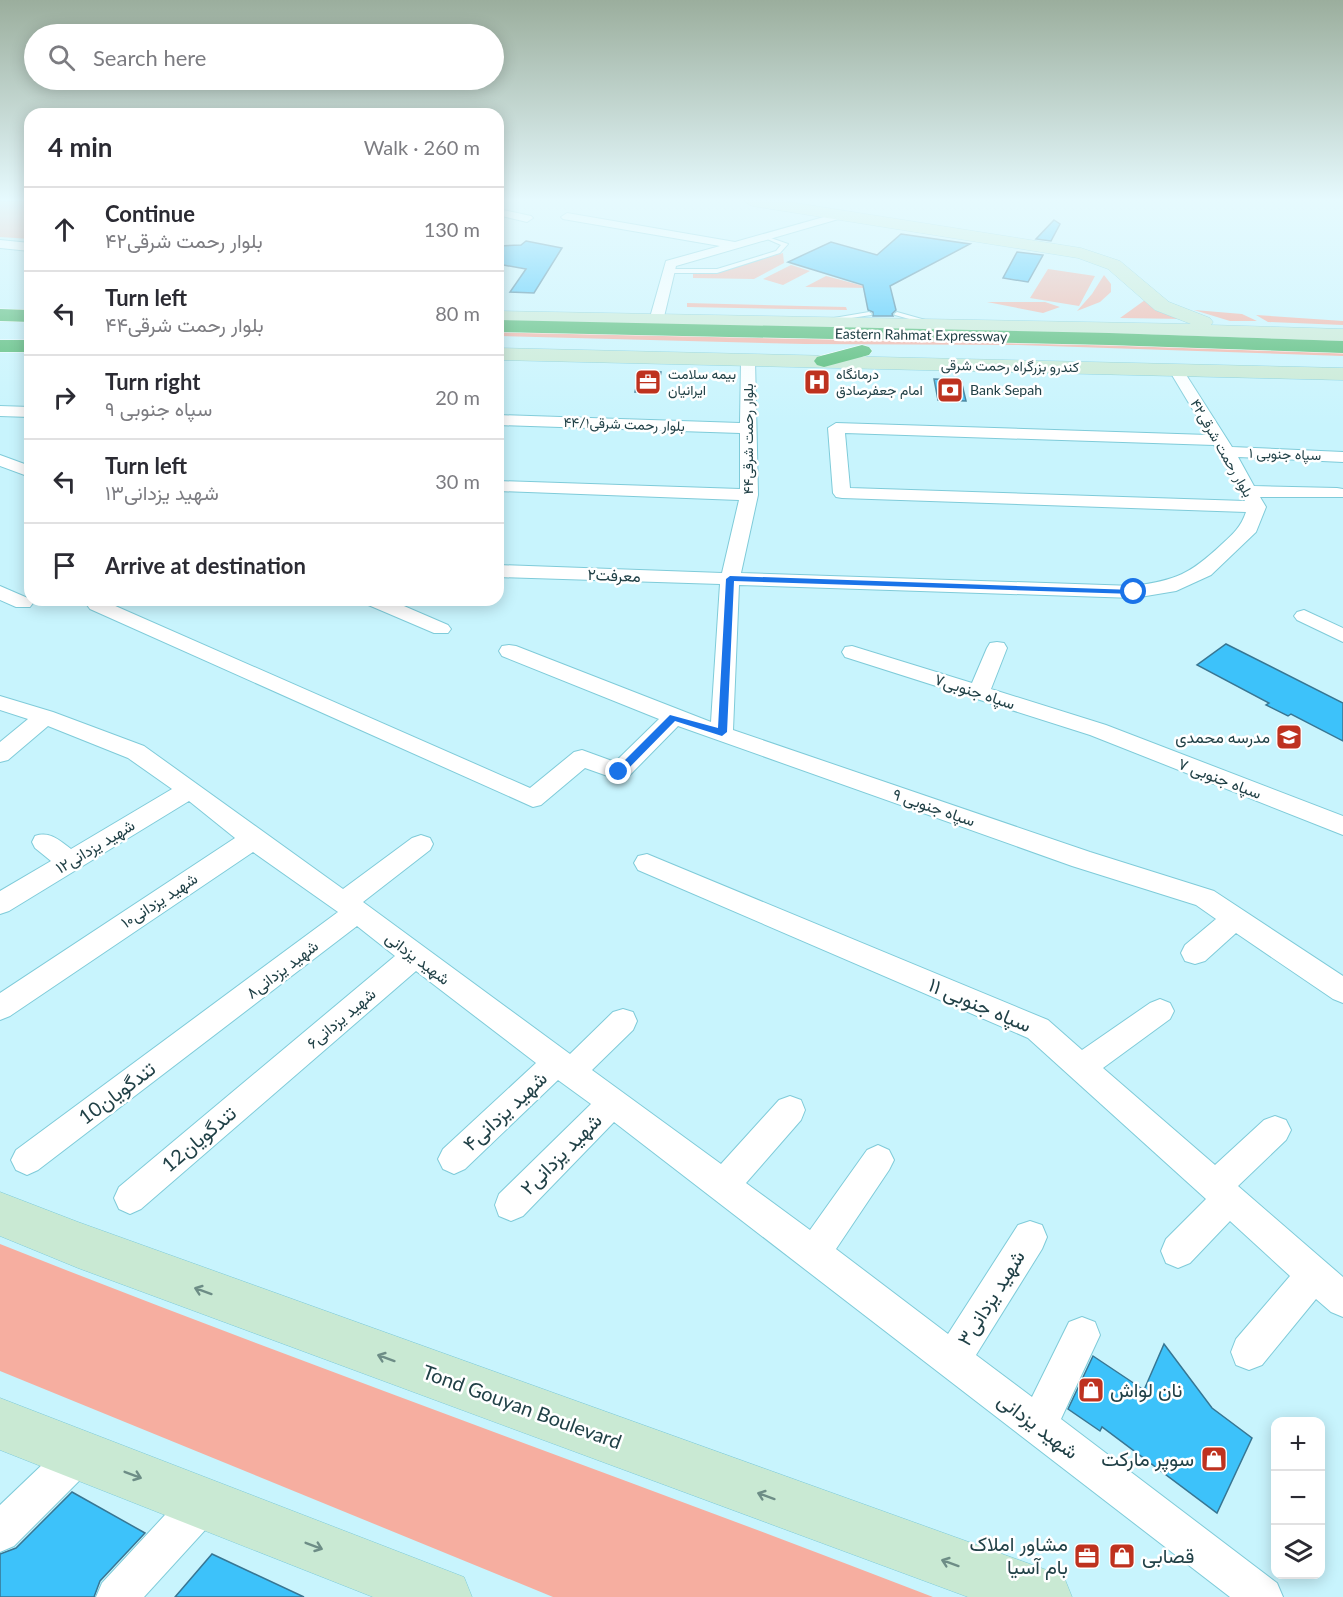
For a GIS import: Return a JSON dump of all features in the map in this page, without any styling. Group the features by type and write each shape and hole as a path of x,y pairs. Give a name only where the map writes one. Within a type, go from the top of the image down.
{"highway":[{"path":"0,303 24,304"},
{"path":"0,315 24,316"},
{"path":"835,333 893,320"},
{"name":"Eastern Rahmat Expressway","path":"504,326 1343,347"},
{"path":"0,334 24,337"},
{"path":"0,346 24,339"},
{"name":"Eastern Rahmat Expressway","path":"504,343 1343,363"},
{"path":"824,361 862,351"}],"main road":[{"path":"1118,276 1130,299"},
{"path":"1089,328 1130,299 1162,306 1231,331"},
{"path":"504,317 812,324 893,320 941,326 1343,335"},
{"name":"کندرو بزرگراه رحمت شرقی","path":"504,354 1343,374"},
{"name":"Tond Gouyan Boulevard","path":"0,1214 78,1245 1044,1597"},
{"path":"0,1424 444,1597"}],"street":[{"path":"656,321 667,276"},
{"name":"۴۴بلوار رحمت شرقی","path":"722,732 730,579 749,495 748,360"},
{"name":"بلوار رحمت شرقی۴۲","path":"730,579 1134,592 1169,587 1204,571 1250,528 1252,499 1223,446 1176,370"},
{"path":"0,411 24,412"},
{"name":"بلوار رحمت شرقی۴۴/۱","path":"504,420 750,428"},
{"name":"۱ سپاه جنوبی","path":"1252,499 842,493 836,428 1223,446 1343,457"},
{"path":"0,460 24,468"},
{"path":"0,479 24,470"},
{"path":"504,486 749,495"},
{"path":"1252,499 1337,494"},
{"name":"معرفت۲","path":"504,570 730,579"},
{"path":"0,592 23,603"},
{"path":"99,606 533,799 582,758 619,772 674,717"},
{"path":"387,606 441,629"},
{"path":"1304,616 1343,636"},
{"path":"979,692 997,648"},
{"name":"۹ سپاه جنوبی","path":"509,651 674,717 1081,860 1205,898 1343,991"},
{"name":"سپاه جنوبی۷","path":"852,652 1098,730"},
{"name":"شهید یزدانی","path":"0,703 45,717 135,752 190,789 253,839 350,908 814,1253 1263,1597"},
{"path":"0,754 45,717"},
{"name":"۷ سپاه جنوبی","path":"1098,730 1343,826"},
{"name":"شهید یزدانی۱۲","path":"0,904 190,789"},
{"name":"شهید یزدانی۱۰","path":"0,1008 253,839"},
{"path":"44,842 69,861"},
{"name":"شهید یزدانی۸","path":"207,1025 350,908 421,844"},
{"name":"۱۱ سپاه جنوبی","path":"647,863 1038,1029 1222,1192 1333,1285"},
{"path":"1195,952 1235,918"},
{"name":"شهید یزدانی۶","path":"268,1080 414,956"},
{"path":"1081,1067 1160,1011"},
{"name":"شهید یزدانی۴","path":"454,1159 623,1021"},
{"name":"10تندگویان","path":"27,1160 207,1025"},
{"name":"12تندگویان","path":"130,1198 268,1080"},
{"name":"شهید یزدانی۲","path":"511,1205 611,1104"},
{"path":"723,1186 790,1110"},
{"path":"1178,1251 1222,1192 1275,1130"},
{"path":"814,1253 878,1160"},
{"name":"شهید یزدانی۳","path":"952,1360 1030,1237"},
{"path":"1249,1352 1333,1285"},
{"path":"1038,1425 1082,1335"},
{"path":"0,1532 79,1455"},
{"path":"116,1597 203,1503"}],"lane":[{"path":"812,324 869,314"}],"shaded area":[{"path":"693,276 761,276 754,279 693,278"},
{"path":"770,276 801,276 783,285 763,279"},
{"path":"826,276 871,288 805,287"},
{"path":"1044,276 1095,276 1079,306 1030,298"},
{"path":"1104,276 1111,284 1111,292 1100,302 1077,311"},
{"path":"1145,300 1185,319 1120,318"},
{"path":"987,302 1045,302 1060,307 1043,313"},
{"path":"687,303 846,307 847,310 687,307"},
{"path":"1194,310 1242,314 1257,321 1230,321"},
{"path":"1256,315 1343,321 1343,325 1268,322"},
{"path":"504,331 1343,351 1343,356 1018,345 805,344 504,336"},
{"path":"0,1244 116,1290 933,1597 553,1597 0,1371"}],"building":[{"path":"521,276 545,276 534,293 510,292"},
{"path":"832,276 910,276 890,286 896,310 893,316 873,316 873,312 868,310 863,285"},
{"path":"1004,276 1032,276 1028,282 1003,278"},
{"name":"بیمه سلامت ایرانیان","path":"640,371 661,372 657,392 635,392"},
{"name":"Bank Sepah","path":"934,379 961,380 966,401 938,400"},
{"path":"1226,644 1343,703 1343,741 1291,714 1288,716 1266,705 1269,703 1197,665"},
{"path":"1164,1344 1212,1408 1252,1438 1217,1513 1102,1427 1100,1431 1068,1409 1093,1356 1144,1390"},
{"path":"72,1492 145,1533 100,1581 94,1597 0,1597 0,1554 16,1548"},
{"path":"212,1554 304,1597 175,1597"}],"place":[{"name":"بیمه سلامت ایرانیان","path":"648,382"},
{"name":"درمانگاه امام جعفرصادق","path":"817,382"},
{"name":"Bank Sepah","path":"950,390"},
{"name":"مدرسه محمدی","path":"1289,737"},
{"name":"نان لواش","path":"1091,1390"},
{"name":"سوپر مارکت","path":"1214,1459"},
{"name":"مشاور املاک بام آسیا","path":"1087,1556"},
{"name":"قصابی","path":"1122,1556"}],"route":[{"path":"619,772 674,717 722,732 730,579 1134,592"}]}
